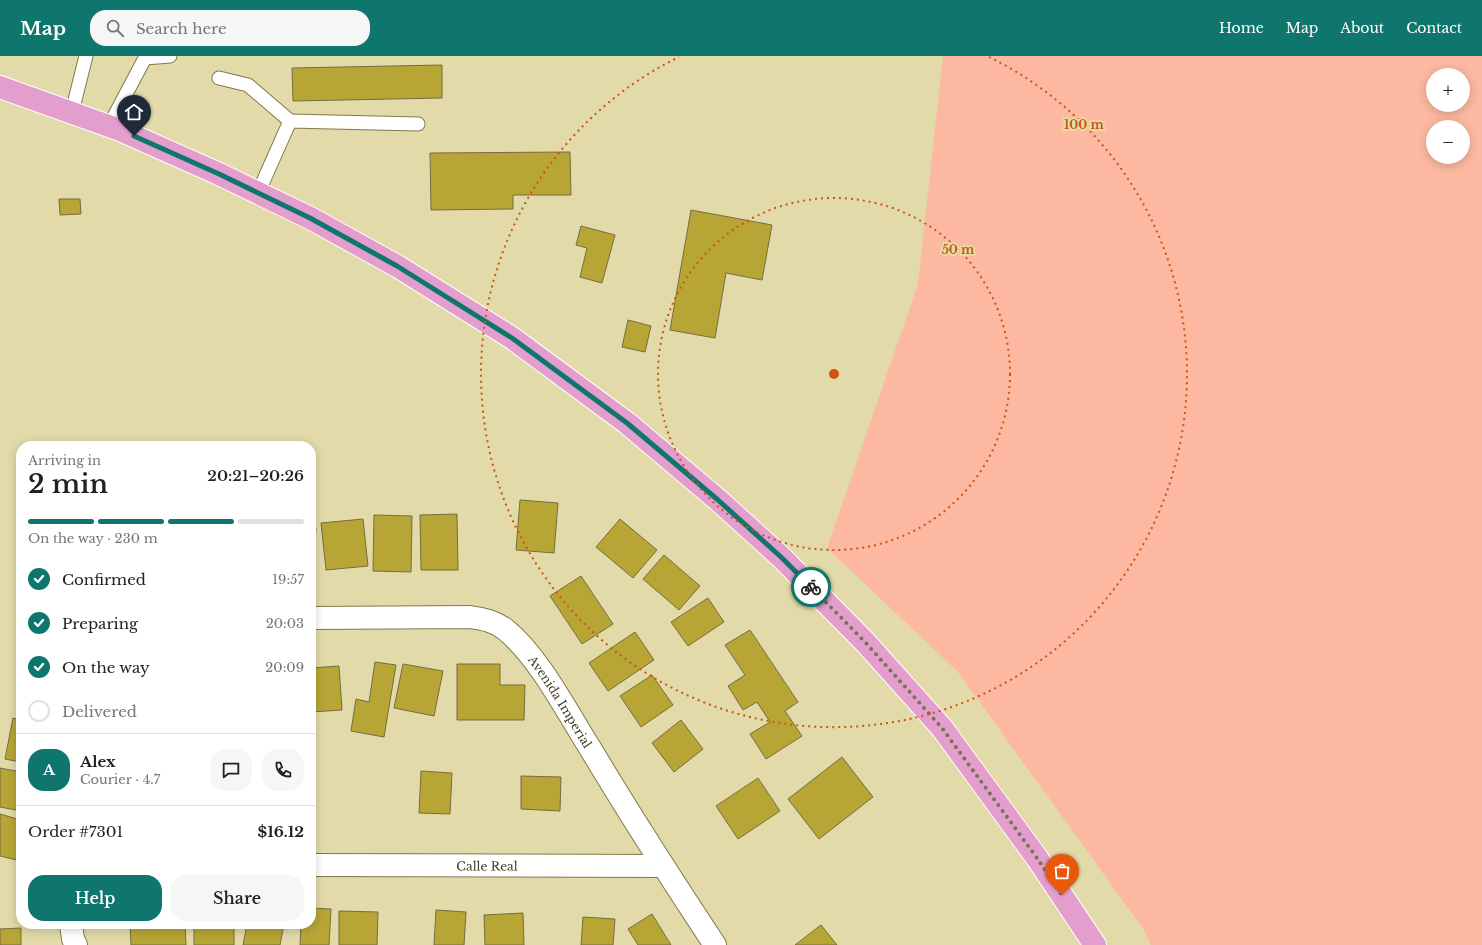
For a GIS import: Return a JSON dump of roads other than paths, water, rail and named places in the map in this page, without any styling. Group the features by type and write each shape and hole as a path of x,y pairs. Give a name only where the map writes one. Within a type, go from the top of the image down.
{"main road":[{"path":"0,87 109,126 219,174 310,218 397,266 512,338 627,423 718,500 769,546 865,642 942,728 1037,858 1095,945"}],"street":[{"name":"Avenida Imperial","path":"316,618 470,617 488,620 505,629 524,649 550,685 663,866 715,945"},
{"name":"Calle Real","path":"316,865 663,866"},
{"path":"72,929 73,939 76,945"}],"lane":[{"path":"72,112 86,56"},
{"path":"109,126 145,58 170,56"},
{"path":"219,78 248,85 290,121 418,124"},
{"path":"258,193 290,121"}]}
